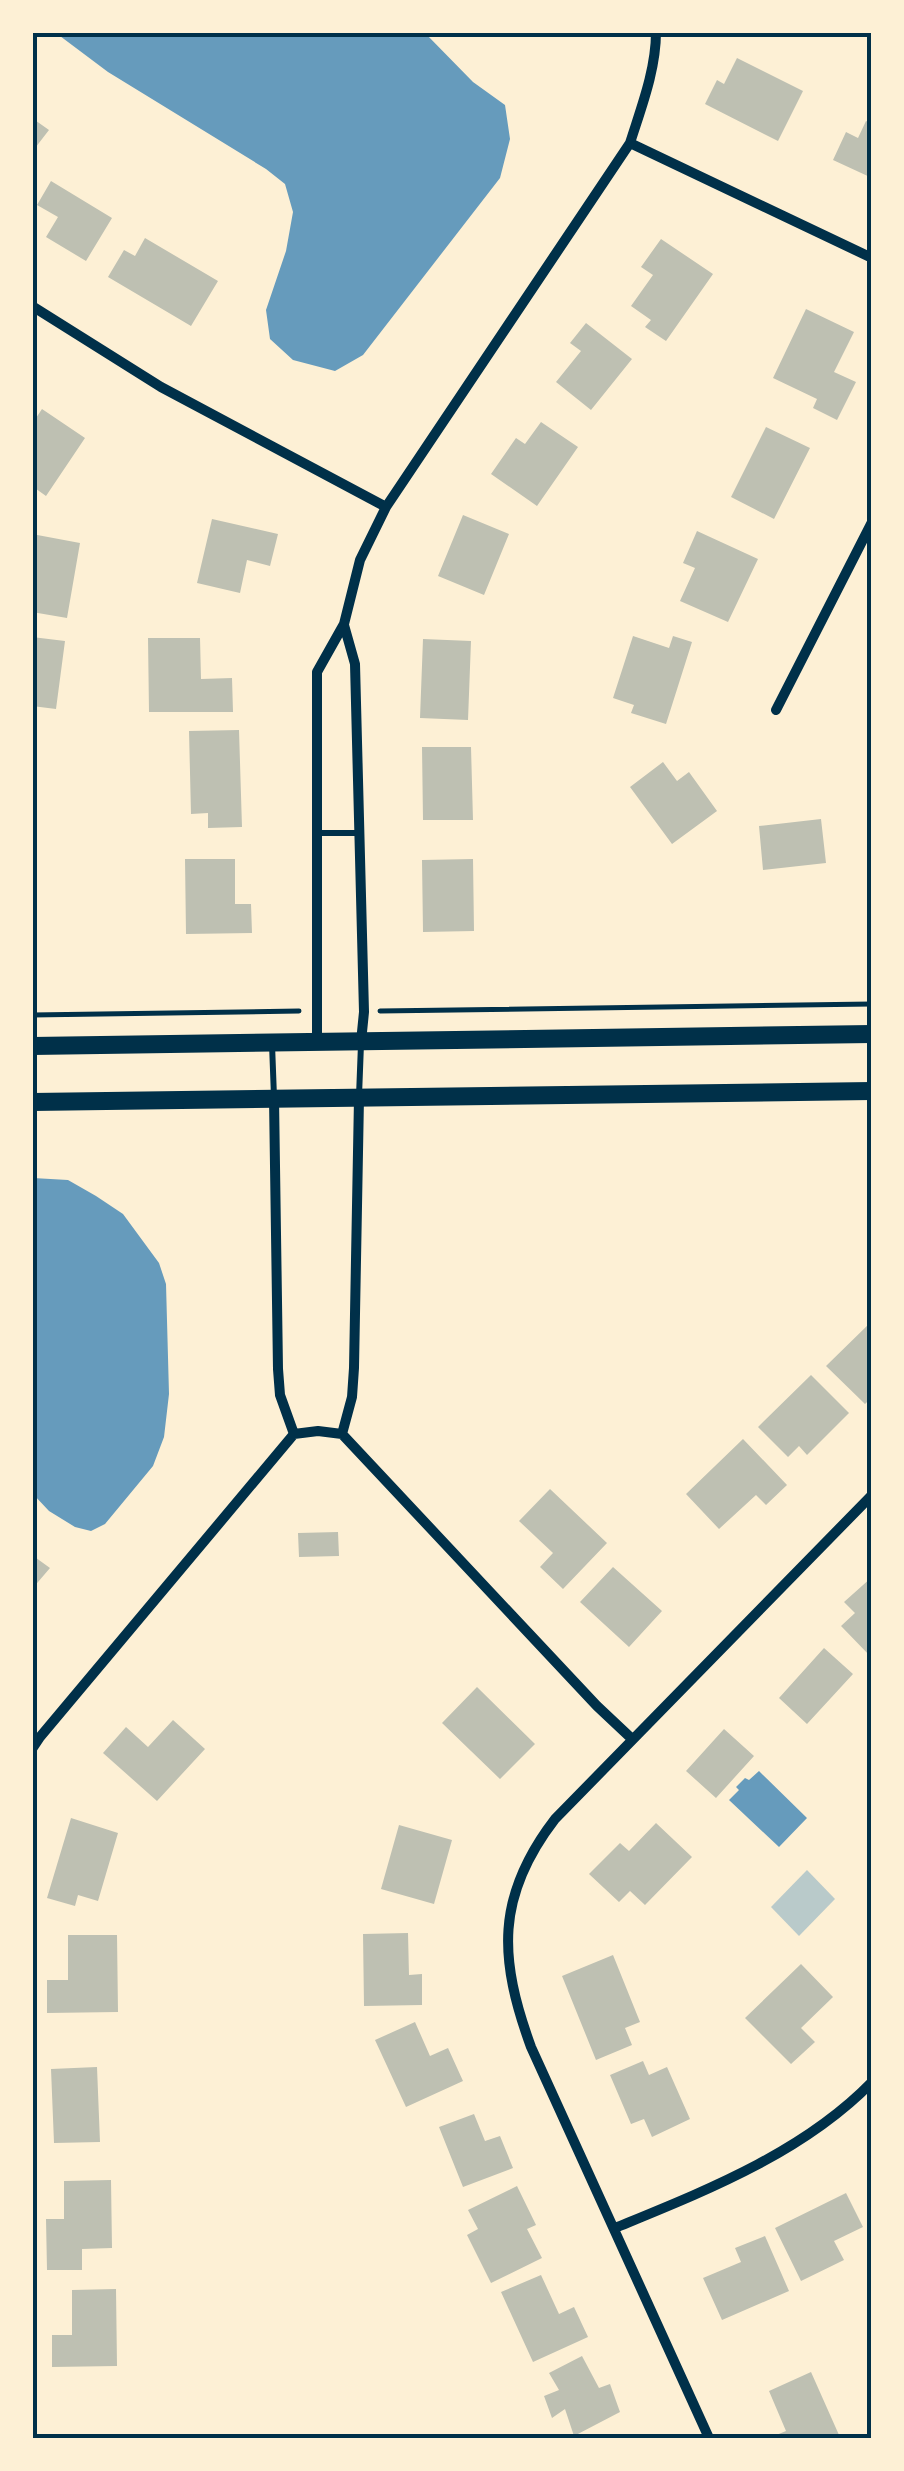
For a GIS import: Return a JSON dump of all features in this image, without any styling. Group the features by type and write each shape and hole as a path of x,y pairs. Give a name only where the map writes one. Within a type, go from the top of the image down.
{"main road":[{"path":"32,1046 872,1034"},
{"path":"32,1102 872,1091"}],"street":[{"path":"317,1042 317,672 344,624 360,560 386,507 630,143 646,93 656,32"},
{"path":"630,143 872,258"},
{"path":"33,306 161,387 386,507"},
{"path":"776,710 872,522"},
{"path":"344,624 355,664 364,1012 361,1042"},
{"path":"274,1098 278,1369 280,1395 294,1434"},
{"path":"342,1434 352,1397 354,1368 359,1098"},
{"path":"32,1748 294,1434 318,1431 342,1434 597,1706 632,1738"},
{"path":"709,2438 531,2047 509,1975 508,1923 514,1895 536,1844 555,1819 872,1494"},
{"path":"615,2228 771,2157 832,2118 872,2082"}],"lane":[{"path":"317,833 359,833"},
{"path":"359,1098 361,1042"},
{"path":"272,1043 274,1098"}],"path":[{"path":"364,1012 872,1004"},
{"path":"32,1015 317,1012"}],"shaded area":[{"path":"807,1870 835,1899 799,1936 771,1907"}],"water":[{"path":"56,33 425,33 473,82 505,105 510,139 500,178 363,355 335,371 293,360 270,339 266,310 286,251 293,212 285,184 108,72"},
{"path":"33,1178 68,1180 123,1214 159,1263 166,1284 169,1394 164,1437 153,1466 105,1524 91,1531 75,1527 49,1511 33,1494"},
{"path":"759,1771 807,1818 779,1847 729,1800 745,1778 749,1780"}],"building":[{"path":"737,58 803,91 778,141 705,104 717,80 724,84"},
{"path":"32,118 49,130 32,152"},
{"path":"866,121 872,124 872,178 833,160 846,132 858,138"},
{"path":"51,181 112,218 86,261 46,237 58,217 37,205"},
{"path":"145,238 218,281 191,326 108,277 124,250 135,256"},
{"path":"661,239 713,274 666,341 645,327 651,320 631,306 653,275 641,267"},
{"path":"806,309 854,332 834,372 856,382 837,420 813,408 817,399 773,378"},
{"path":"586,323 632,359 591,410 556,382 581,351 570,343"},
{"path":"42,409 85,438 46,496 32,486 32,424"},
{"path":"541,422 578,447 537,506 491,474 516,438 525,444"},
{"path":"766,427 810,448 774,519 731,497"},
{"path":"463,515 509,534 484,595 438,576"},
{"path":"212,519 278,534 270,566 247,560 240,593 197,583"},
{"path":"697,531 758,559 728,622 680,601 695,568 683,563"},
{"path":"32,534 80,543 67,618 32,612"},
{"path":"633,636 669,648 673,636 692,642 666,724 631,713 634,705 613,698"},
{"path":"32,637 65,641 56,709 32,706"},
{"path":"148,638 200,638 201,679 232,678 233,712 149,712"},
{"path":"423,639 471,641 468,720 420,718"},
{"path":"239,730 242,827 208,828 208,813 191,814 189,731"},
{"path":"422,747 471,747 473,820 423,820"},
{"path":"663,762 677,781 689,772 717,811 672,844 630,787"},
{"path":"821,819 826,863 763,870 759,826"},
{"path":"185,859 235,859 235,904 251,904 252,933 186,934"},
{"path":"473,859 474,931 423,932 422,860"},
{"path":"872,1321 872,1397 865,1404 826,1366"},
{"path":"811,1375 849,1413 807,1455 799,1446 788,1457 758,1427"},
{"path":"743,1439 787,1485 766,1505 756,1495 719,1529 686,1494"},
{"path":"550,1489 607,1543 563,1589 540,1567 553,1553 519,1521"},
{"path":"338,1532 339,1556 299,1557 298,1533"},
{"path":"32,1555 50,1568 32,1589"},
{"path":"613,1567 662,1611 629,1647 580,1602"},
{"path":"872,1577 872,1658 841,1626 855,1613 844,1602"},
{"path":"824,1648 853,1674 807,1724 779,1698"},
{"path":"477,1687 535,1744 500,1779 442,1723"},
{"path":"173,1720 205,1749 157,1801 103,1753 126,1727 148,1747"},
{"path":"724,1729 754,1756 716,1798 686,1771"},
{"path":"71,1818 118,1833 98,1901 78,1895 75,1906 47,1898"},
{"path":"656,1823 692,1857 645,1905 630,1891 619,1902 589,1874 620,1843 629,1851"},
{"path":"399,1825 452,1840 434,1904 381,1889"},
{"path":"408,1933 409,1975 422,1974 422,2005 364,2006 363,1934"},
{"path":"68,1935 117,1935 118,2012 47,2013 47,1980 68,1980"},
{"path":"613,1955 640,2022 625,2028 632,2045 596,2060 562,1976"},
{"path":"801,1964 833,1997 801,2028 815,2042 791,2064 745,2018"},
{"path":"415,2022 430,2056 448,2048 463,2081 406,2107 375,2040"},
{"path":"643,2061 649,2075 667,2067 690,2119 652,2137 644,2119 631,2124 610,2075"},
{"path":"97,2067 100,2142 54,2143 51,2069"},
{"path":"474,2114 485,2141 500,2136 513,2168 463,2187 439,2127"},
{"path":"111,2180 112,2248 82,2249 82,2270 47,2270 46,2219 64,2219 64,2181"},
{"path":"517,2186 536,2225 527,2229 542,2258 491,2283 467,2235 478,2229 468,2210"},
{"path":"846,2193 863,2227 834,2241 844,2260 801,2281 775,2228"},
{"path":"765,2236 789,2291 722,2320 703,2278 741,2262 735,2248"},
{"path":"541,2275 559,2314 574,2307 588,2337 533,2362 501,2292"},
{"path":"116,2289 117,2366 52,2367 52,2335 72,2335 72,2290"},
{"path":"582,2356 599,2388 610,2384 620,2412 574,2436 565,2409 552,2418 544,2396 559,2390 549,2373"},
{"path":"811,2372 839,2435 769,2438 786,2431 769,2391"}]}
